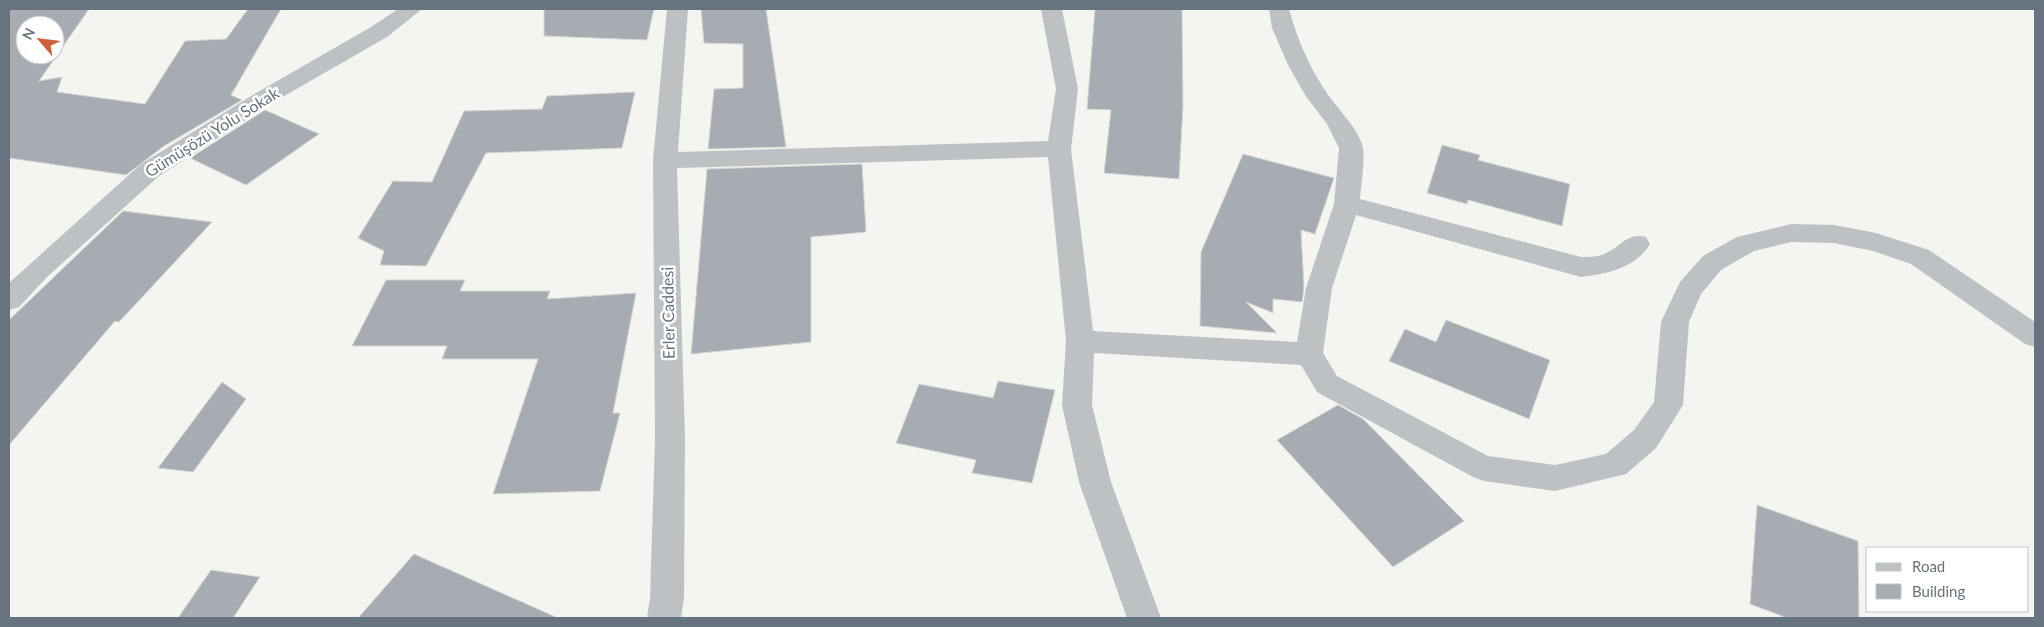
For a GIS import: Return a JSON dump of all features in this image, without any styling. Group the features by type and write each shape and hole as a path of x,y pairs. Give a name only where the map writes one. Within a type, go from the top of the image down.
{"street":[{"name":"Gümüşözü Yolu Sokak","path":"9,300 38,270 150,170 264,98 379,32 411,9"},
{"name":"Erler Caddesi","path":"664,618 667,598 670,439 666,160 677,9"},
{"path":"1052,9 1067,89 1059,149 1080,341 1077,405 1095,482 1144,618"},
{"path":"1279,9 1283,28 1299,66 1316,95 1337,122 1351,148 1347,204 1319,288 1309,354 1327,384 1415,433 1484,468 1556,478 1615,464 1645,439 1668,404 1675,322 1690,289 1712,263 1746,244 1791,233 1834,234 1876,242 1920,257 2035,336"},
{"path":"666,160 1059,149"},
{"path":"1347,204 1581,267 1602,265 1620,259 1637,244"},
{"path":"1080,341 1309,354"}],"building":[{"path":"9,9 89,9 65,44 65,15 15,15 15,65 50,65 39,81 62,77 57,92 145,104 185,41 226,39 248,9 281,9 231,95 242,100 164,146 126,175 9,158"},
{"path":"544,9 654,9 647,40 544,36"},
{"path":"701,9 766,9 786,147 708,149 714,89 743,88 743,44 704,43"},
{"path":"1095,9 1182,9 1183,106 1179,179 1104,173 1111,110 1087,109"},
{"path":"635,92 622,148 486,153 426,266 380,265 384,251 358,238 393,181 432,182 464,111 542,109 547,96"},
{"path":"265,110 319,134 246,185 190,158"},
{"path":"1442,145 1480,155 1478,160 1570,184 1562,226 1468,200 1467,204 1427,193"},
{"path":"1243,154 1334,178 1315,234 1301,230 1304,288 1302,302 1273,299 1273,313 1246,302 1277,333 1200,326 1201,252"},
{"path":"862,164 866,232 811,237 811,342 691,354 707,169"},
{"path":"123,211 212,222 119,322 115,321 9,445 9,320"},
{"path":"386,280 465,280 460,291 550,291 547,299 636,293 613,413 620,413 600,491 493,494 538,359 442,359 447,346 352,346"},
{"path":"1446,320 1550,360 1529,419 1389,361 1405,329 1436,342"},
{"path":"998,381 1055,390 1032,483 972,473 976,460 896,443 919,384 993,398"},
{"path":"222,382 246,399 193,472 158,468"},
{"path":"1338,405 1363,419 1464,521 1393,567 1277,440"},
{"path":"1757,505 1858,541 1859,618 1787,618 1750,604"},
{"path":"414,554 558,618 358,618"},
{"path":"211,570 260,577 233,618 178,618"}]}
